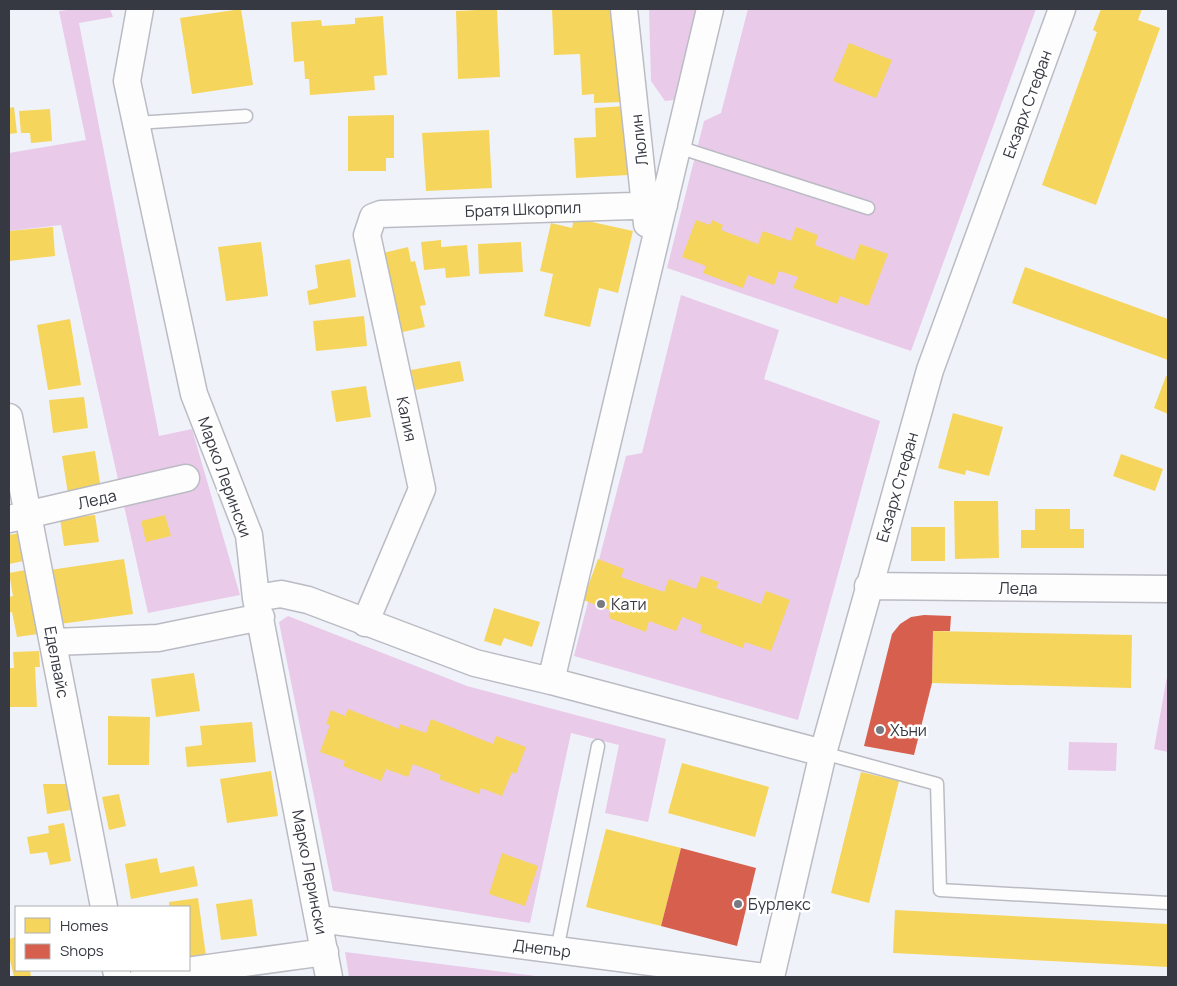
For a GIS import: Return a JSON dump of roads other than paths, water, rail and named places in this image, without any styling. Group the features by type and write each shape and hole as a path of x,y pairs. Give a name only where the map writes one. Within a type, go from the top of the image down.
{"street":[{"name":"Марко Лерински","path":"140,9 127,80 194,394 249,535 259,608 327,965"},
{"name":"Люлин","path":"624,9 656,205"},
{"path":"551,681 649,272 656,205 678,147 710,9"},
{"name":"Екзарх Стефан","path":"771,977 823,753 868,586 930,370 1062,9"},
{"name":"Братя Шкорпил","path":"381,214 656,205"},
{"name":"Калия","path":"365,623 422,489 366,235 373,217 381,214"},
{"name":"Еделвайс","path":"9,417 19,517 53,642 104,906"},
{"name":"Леда","path":"19,517 186,478"},
{"name":"Леда","path":"868,586 1168,589"},
{"path":"53,642 158,638 259,608 282,594 308,600 475,663 551,681 823,753"},
{"name":"Днепър","path":"319,919 765,977"},
{"path":"143,977 327,965"}],"lane":[{"path":"136,123 246,116"},
{"path":"678,147 868,208"},
{"path":"556,950 598,746"},
{"path":"823,753 937,784 940,890 1168,903"}],"place":[{"name":"Кати","path":"601,604"},
{"name":"Хъни","path":"880,730"},
{"name":"Бурлекс","path":"738,904"}]}
